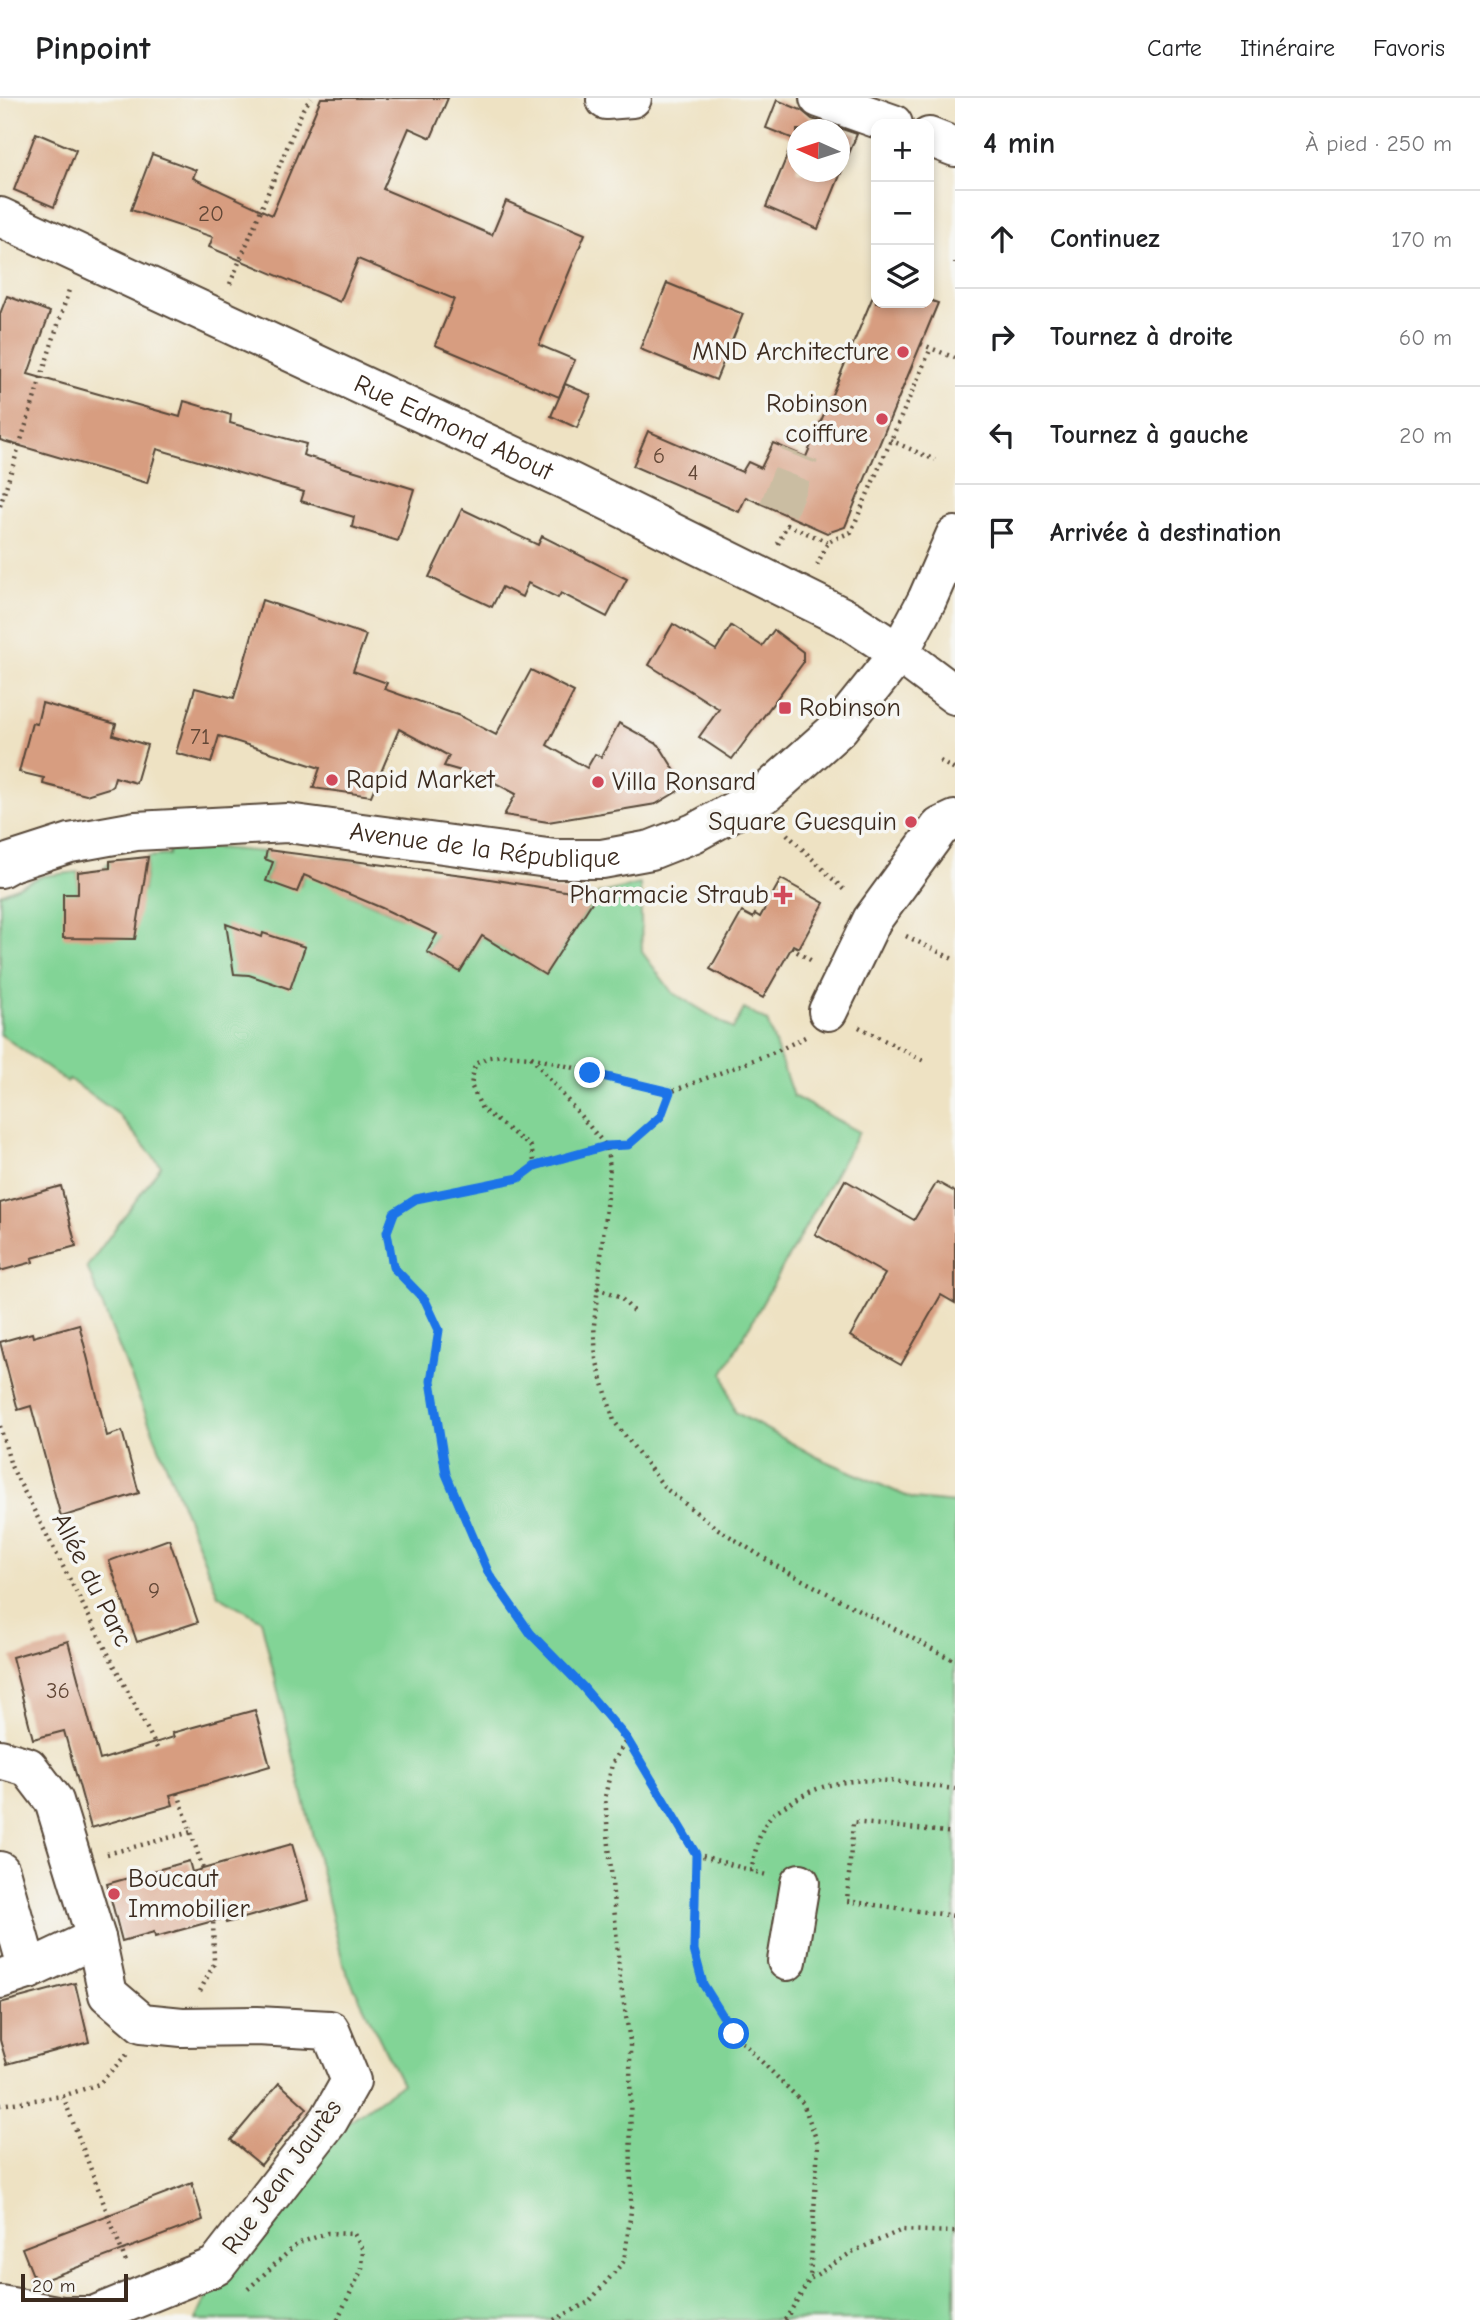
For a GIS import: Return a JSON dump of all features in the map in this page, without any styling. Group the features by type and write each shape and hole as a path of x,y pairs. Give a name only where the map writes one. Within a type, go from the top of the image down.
{"street":[{"path":"820,98 879,119"},
{"path":"934,139 955,147"},
{"name":"Rue Edmond About","path":"0,217 572,483 849,620 955,695"},
{"name":"Avenue de la République","path":"0,868 11,862 70,844 136,831 287,823 555,859 602,859 651,850 694,833 766,793 839,728 899,653 927,600 955,536"},
{"path":"828,1011 872,920 940,827 955,820"},
{"path":"0,1759 28,1767 54,1801 96,1938 108,1994 142,2023"},
{"path":"0,1871 14,1975 96,1938"},
{"path":"787,1961 800,1883"},
{"name":"Rue Jean Jaurès","path":"0,2305 62,2316 93,2316 216,2266 329,2120 351,2081 330,2030 257,2026 183,2027 142,2023"}],"path":[{"path":"227,292 303,109 312,98"},
{"path":"0,506 70,288"},
{"path":"921,344 955,358"},
{"path":"815,570 828,542 851,531 931,348"},
{"path":"890,440 935,460"},
{"path":"774,553 787,525 828,542"},
{"path":"940,761 955,770"},
{"path":"787,834 834,880"},
{"path":"872,920 955,960"},
{"path":"535,1166 531,1147 482,1109 471,1085 475,1064 489,1057 504,1055 531,1057 670,1092 777,1051 818,1031 828,1011 926,1062"},
{"path":"531,1057 606,1146 610,1167 594,1325 596,1359 614,1422 665,1488 715,1527 778,1567 955,1661"},
{"path":"670,1092 661,1116 628,1145 606,1146 535,1166 519,1178 416,1199 394,1213 387,1232 393,1267 425,1300 439,1330 431,1381 446,1474 489,1574 531,1634 583,1687 627,1739 696,1854 694,1950 703,1984 734,2034 803,2103 818,2144 810,2279"},
{"path":"597,1288 619,1296 634,1312"},
{"name":"Allée du Parc","path":"0,1426 11,1466 157,1748"},
{"path":"554,2320 589,2302 624,2261 631,2211 630,2041 619,1965 605,1797 612,1764 627,1739"},
{"path":"751,1871 760,1836 772,1815 809,1790 843,1781 886,1780 955,1789"},
{"path":"178,1793 203,1869"},
{"path":"955,1833 853,1822 847,1901 955,1916"},
{"path":"106,1854 191,1832"},
{"path":"183,2027 214,1964 213,1915"},
{"path":"0,2105 63,2096 99,2084 132,2049 142,2023"},
{"path":"63,2096 116,2236"},
{"path":"785,2320 810,2279 852,2252 902,2230 955,2232"},
{"path":"264,2276 297,2244 327,2233 354,2234 363,2249 362,2269 337,2320"}],"green space":[{"path":"218,848 276,853 266,881 282,881 300,886 312,856 363,862 349,894 401,917 404,913 438,932 427,952 460,972 482,936 545,974 598,894 640,884 642,952 672,992 733,1029 744,1009 767,1021 793,1096 859,1132 723,1373 735,1412 817,1457 913,1499 955,1503 955,2320 196,2320 210,2290 224,2269 338,2129 402,2084 344,1967 261,1620 218,1595 87,1267 161,1166 118,1114 69,1079 67,1082 0,1034 0,894 43,876 78,872 78,894 104,894 104,868 110,861 143,889 148,857 169,855 169,850"}],"building":[{"path":"321,98 448,98 431,138 409,128 383,189 492,235 506,201 585,234 539,345 575,360 559,397 435,345 454,299 358,259 340,302 209,247 213,237 131,210 152,154 196,170 193,178 272,215"},
{"path":"777,100 801,110 812,119 787,119 787,136 766,128"},
{"path":"850,132 857,134 850,151"},
{"path":"36,133 76,150 54,207 14,190"},
{"path":"787,156 787,182 837,182 818,229 766,207"},
{"path":"667,283 743,314 716,380 640,349"},
{"path":"7,296 50,312 28,374 180,417 184,401 231,415 230,423 306,444 303,455 414,489 398,541 352,527 354,517 301,501 304,492 157,449 147,483 0,440 0,314"},
{"path":"871,301 871,308 934,308 934,302 938,303 845,527 827,533 746,497 739,512 633,466 648,431 742,472 748,462 761,468 773,443 806,457"},
{"path":"565,384 591,395 577,428 551,416"},
{"path":"462,509 538,545 542,536 627,579 607,617 561,593 558,598 528,583 522,597 502,587 492,607 429,577"},
{"path":"262,600 366,635 353,671 387,683 384,689 460,716 496,735 531,670 574,692 547,745 587,768 595,754 601,757 619,723 659,745 685,787 656,804 548,822 504,815 516,794 486,778 444,766 449,756 399,729 371,796 313,788 320,768 219,736 211,763 176,753 195,688 234,698"},
{"path":"673,624 716,650 731,626 762,646 774,630 803,652 803,663 732,759 699,737 719,709 649,665"},
{"path":"42,703 116,724 113,735 147,745 136,783 115,777 112,787 86,795 43,784 44,778 19,772 32,723 37,724"},
{"path":"267,850 471,876 596,896 545,975 482,936 460,972 427,952 437,934 382,908 304,875 297,892 266,881 273,862 265,859"},
{"path":"148,857 135,939 63,938 63,894 78,894 78,872 110,868 110,861"},
{"path":"781,879 824,903 799,948 793,945 763,998 710,969 742,912 753,918 755,914 760,917"},
{"path":"226,924 262,937 263,933 305,947 290,989 249,975 234,974"},
{"path":"845,1180 914,1220 937,1182 955,1192 955,1303 941,1295 901,1365 850,1336 885,1274 815,1234"},
{"path":"61,1186 76,1246 32,1258 33,1262 0,1271 0,1203"},
{"path":"79,1324 107,1436 122,1431 139,1493 61,1517 31,1406 18,1410 0,1342 32,1333 33,1337"},
{"path":"169,1539 198,1622 137,1642 109,1561"},
{"path":"68,1641 100,1760 174,1737 172,1733 255,1710 270,1766 170,1795 173,1805 91,1828 64,1731 33,1739 12,1657"},
{"path":"292,1844 308,1900 226,1923 224,1918 155,1937 154,1932 122,1941 107,1884 189,1861 192,1872"},
{"path":"75,1983 89,2042 7,2064 0,2040 0,2003"},
{"path":"279,2083 307,2108 261,2165 231,2140"},
{"path":"192,2183 203,2220 36,2283 22,2248"}],"tunnel":[{"path":"778,510 800,454"}],"place":[{"name":"MND Architecture","path":"903,352"},
{"name":"Robinson coiffure","path":"882,419"},
{"name":"Robinson","path":"785,708"},
{"name":"Rapid Market","path":"332,780"},
{"name":"Villa Ronsard","path":"598,782"},
{"name":"Square Guesquin","path":"911,822"},
{"name":"Pharmacie Straub","path":"783,895"},
{"name":"Boucaut Immobilier","path":"114,1894"}],"route":[{"path":"590,1073 670,1092 661,1116 628,1145 606,1146 535,1166 519,1178 416,1199 394,1213 387,1232 393,1267 425,1300 439,1330 431,1381 446,1474 489,1574 531,1634 583,1687 627,1739 696,1854 694,1950 703,1984 734,2034"}]}
